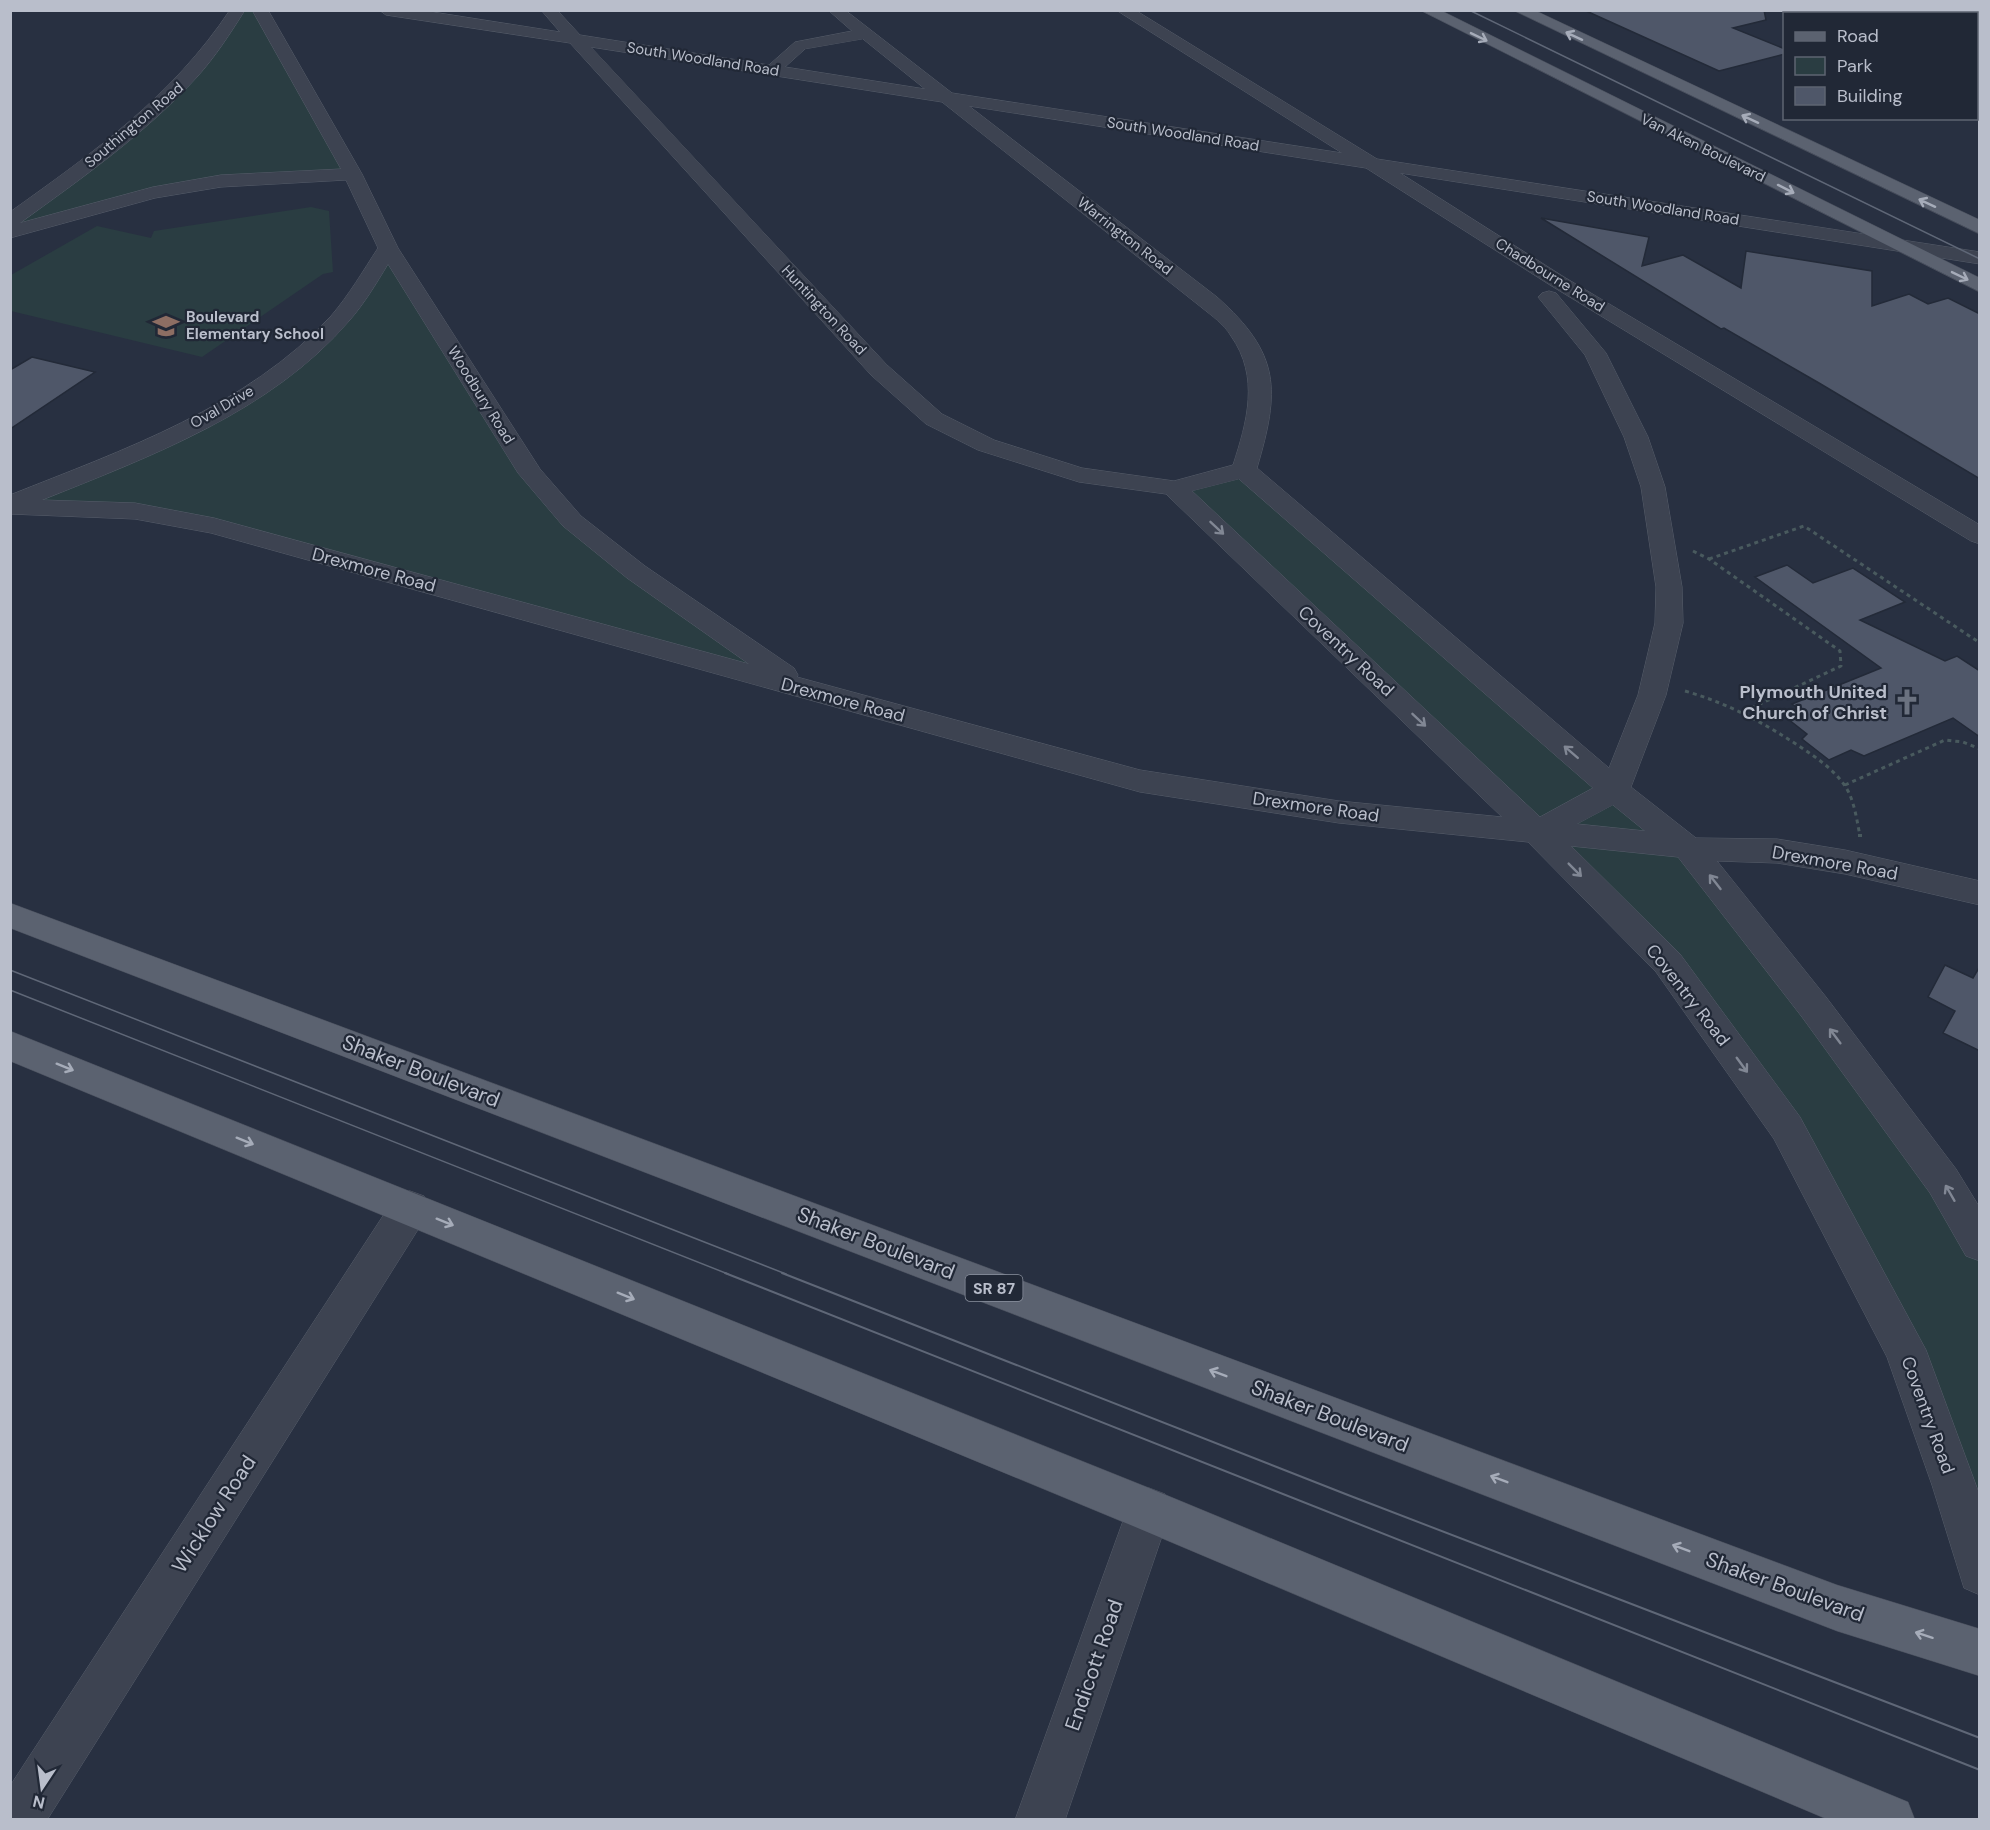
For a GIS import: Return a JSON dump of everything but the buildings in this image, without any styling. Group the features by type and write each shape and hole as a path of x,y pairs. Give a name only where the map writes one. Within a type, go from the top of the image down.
{"main road":[{"name":"Van Aken Boulevard","path":"1427,10 1980,286"},
{"path":"1520,10 1980,228"},
{"name":"Shaker Boulevard","path":"10,915 1826,1604 1980,1653"},
{"path":"10,1045 1149,1510 1890,1820"}],"street":[{"name":"Southington Road","path":"10,221 92,162 186,81 223,36 238,10"},
{"name":"South Woodland Road","path":"386,10 1980,258"},
{"name":"Huntington Road","path":"548,10 879,370 934,419 986,445 1079,476 1174,488"},
{"name":"Warrington Road","path":"835,10 1209,302 1242,335 1260,371 1261,413 1244,470"},
{"name":"Chadbourne Road","path":"1122,10 1636,329 1980,536"},
{"path":"223,36 259,27"},
{"name":"Woodbury Road","path":"259,27 353,174 388,248 531,473 572,521 636,572 806,690"},
{"path":"773,70 801,45 866,34"},
{"path":"10,232 188,186 243,178 324,177 353,174"},
{"name":"Oval Drive","path":"10,505 166,438 251,392 291,362 336,323 388,248"},
{"path":"1537,832 1615,790 1652,695 1669,623 1669,587 1653,487 1636,437 1595,352 1549,297"},
{"path":"1595,352 1610,338 1636,329"},
{"path":"1174,488 1244,470 1615,790 1687,848 1814,1007 1943,1181 1980,1244"},
{"name":"Coventry Road","path":"1174,488 1537,832 1668,963 1787,1128 1905,1350 1954,1485 1980,1572"},
{"name":"Drexmore Road","path":"10,505 135,511 182,519 1140,781 1339,812 1687,848 1800,854 1845,861 1980,894"},
{"name":"Wicklow Road","path":"18,1820 410,1208"},
{"name":"Endicott Road","path":"1040,1820 1149,1510"}],"path":[{"path":"1709,559 1804,526 1980,643"},
{"path":"1692,551 1709,559 1840,651 1841,666 1745,711"},
{"path":"1684,691 1745,711 1826,765 1845,785 1856,811 1860,844"},
{"path":"1845,785 1945,740 1963,742 1980,750"}],"green space":[{"path":"238,11 260,11 353,174 221,181 11,232 10,221 150,114"},
{"path":"311,207 329,211 333,272 323,274 202,357 11,311 11,275 97,226 151,238 154,231"},
{"path":"388,248 572,521 806,690 214,526 11,504 166,438 315,343"},
{"path":"1244,470 1685,846 1979,1244 1979,1563 1905,1350 1668,963 1174,488"}],"tram line":[{"path":"1469,10 1980,259"},
{"path":"10,970 786,1274"},
{"path":"10,990 728,1274"},
{"path":"725,1273 1980,1770"},
{"path":"782,1273 1348,1495 1980,1738"}],"place":[{"name":"Boulevard Elementary School","path":"166,326"},
{"name":"Plymouth United Church of Christ","path":"1907,702"}]}
